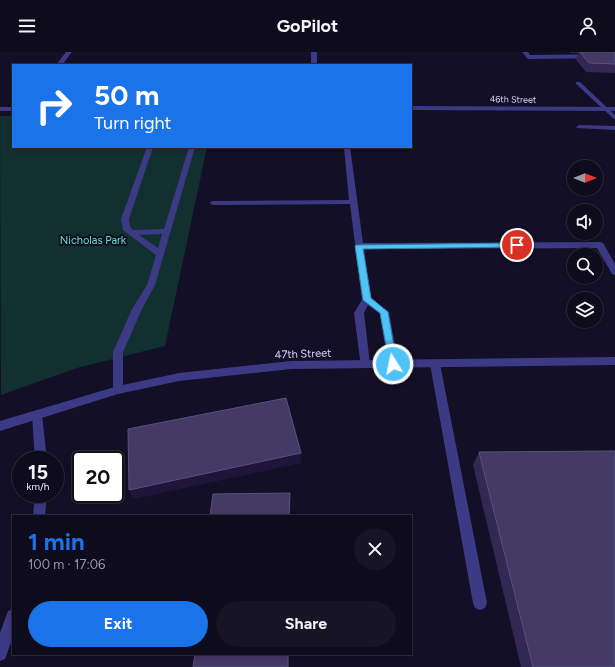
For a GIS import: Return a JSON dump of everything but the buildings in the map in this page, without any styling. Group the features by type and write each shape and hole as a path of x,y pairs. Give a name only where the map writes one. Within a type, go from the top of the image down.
{"street":[{"path":"60,64 69,52"},
{"path":"314,52 314,64"},
{"path":"524,52 528,57 615,56"},
{"path":"578,83 615,118"},
{"name":"46th Street","path":"412,108 615,109"},
{"path":"0,109 12,109"},
{"path":"579,127 615,128"},
{"path":"150,148 126,218 126,228 160,254"},
{"path":"118,390 118,352 137,309 151,286 192,148"},
{"path":"347,148 367,300 360,313 365,364"},
{"path":"213,203 353,202"},
{"path":"131,233 168,230"},
{"path":"359,246 600,245 615,272"},
{"path":"367,300 384,312 393,364"},
{"name":"47th Street","path":"0,426 67,404 118,390 180,377 291,365 615,361"},
{"path":"435,364 480,603"},
{"path":"37,415 40,451"},
{"path":"39,515 40,503"},
{"path":"0,654 12,619"}],"green space":[{"name":"Nicholas Park","path":"0,116 12,116 12,148 207,148 165,346 77,368 1,395"}],"route":[{"path":"393,364 384,312 367,300 359,246 517,245"}]}
